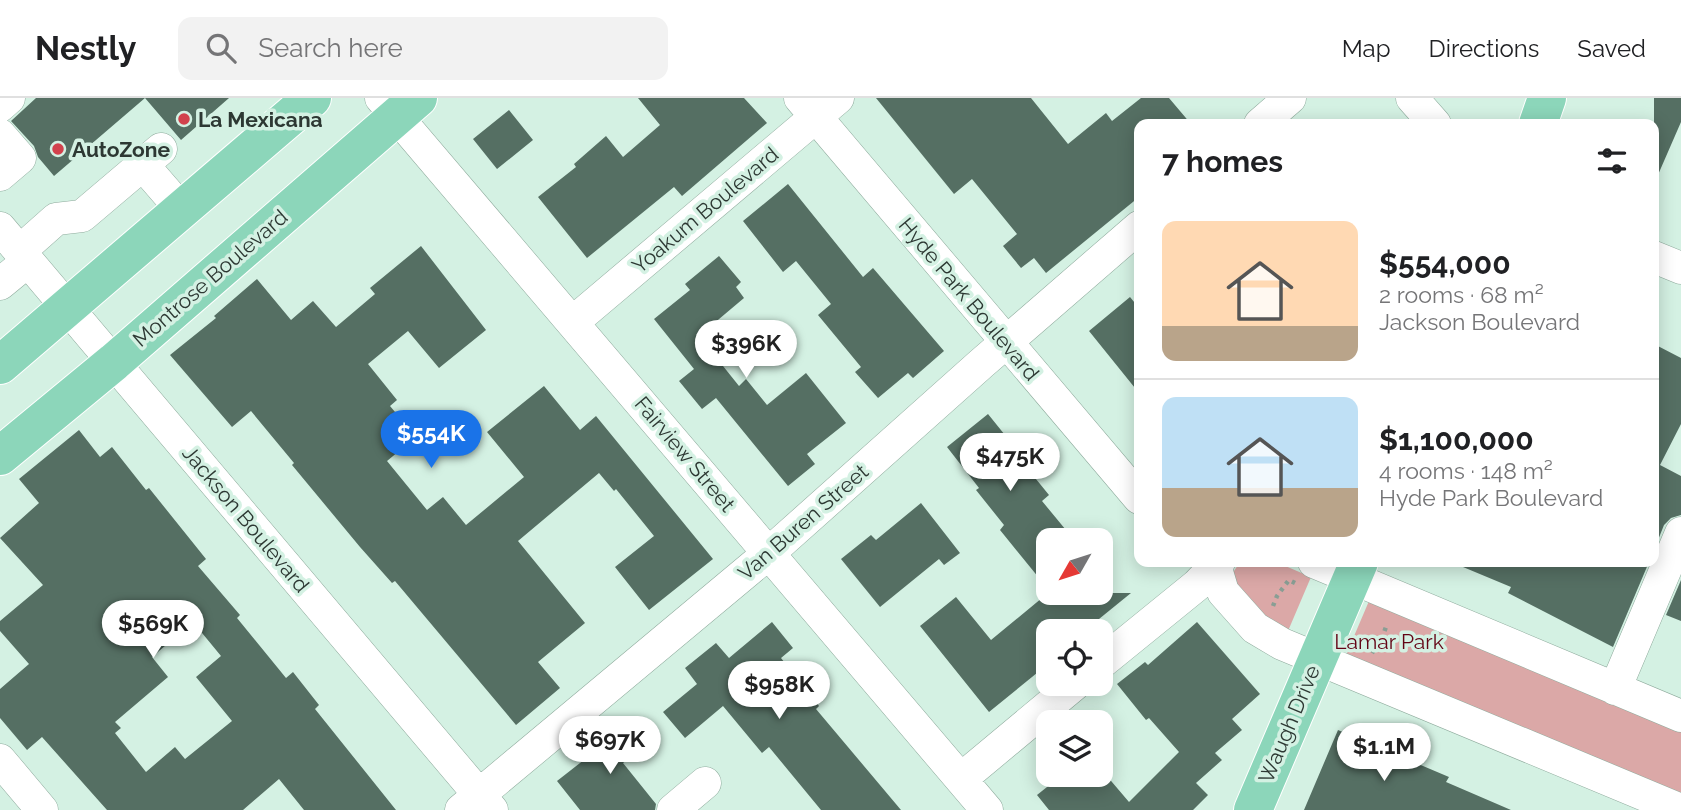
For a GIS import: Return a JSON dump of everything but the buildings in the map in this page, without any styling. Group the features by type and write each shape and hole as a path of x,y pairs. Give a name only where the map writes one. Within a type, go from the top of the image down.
{"main road":[{"path":"0,365 312,98"},
{"name":"Montrose Boulevard","path":"0,456 114,362 399,104"},
{"name":"Waugh Drive","path":"1253,810 1356,570"}],"street":[{"path":"0,106 9,98"},
{"path":"1266,119 1290,98"},
{"path":"1412,98 1431,119"},
{"name":"Fairview Street","path":"399,104 573,322 987,810"},
{"name":"Yoakum Boulevard","path":"573,322 818,104"},
{"name":"Hyde Park Boulevard","path":"818,104 1005,342 1134,492"},
{"path":"0,135 20,158 0,175"},
{"path":"0,284 16,247 55,219 82,216 152,157 181,210"},
{"name":"Van Buren Street","path":"477,805 769,553 1005,342 1134,231"},
{"name":"Jackson Boulevard","path":"16,247 114,362 477,805"},
{"path":"1659,259 1681,268"},
{"path":"1615,689 1681,533"},
{"path":"1113,653 1197,584 1212,567"},
{"path":"1216,567 1223,592 1255,628 1282,645 1681,810"},
{"path":"1307,573 1356,570 1615,689 1681,716"},
{"path":"961,779 1061,696"},
{"path":"0,760 42,810"},
{"path":"673,810 705,783"}],"path":[{"path":"1272,611 1277,596 1289,580 1307,573"},
{"path":"1364,649 1373,653 1386,630 1387,621 1378,617"}],"green space":[{"name":"Lamar Park","path":"1237,567 1288,567 1311,577 1288,631 1260,618 1230,577"},
{"name":"Lamar Park","path":"1369,601 1681,732 1681,794 1346,655"}],"place":[{"name":"La Mexicana","path":"184,119"},
{"name":"AutoZone","path":"58,149"}]}
